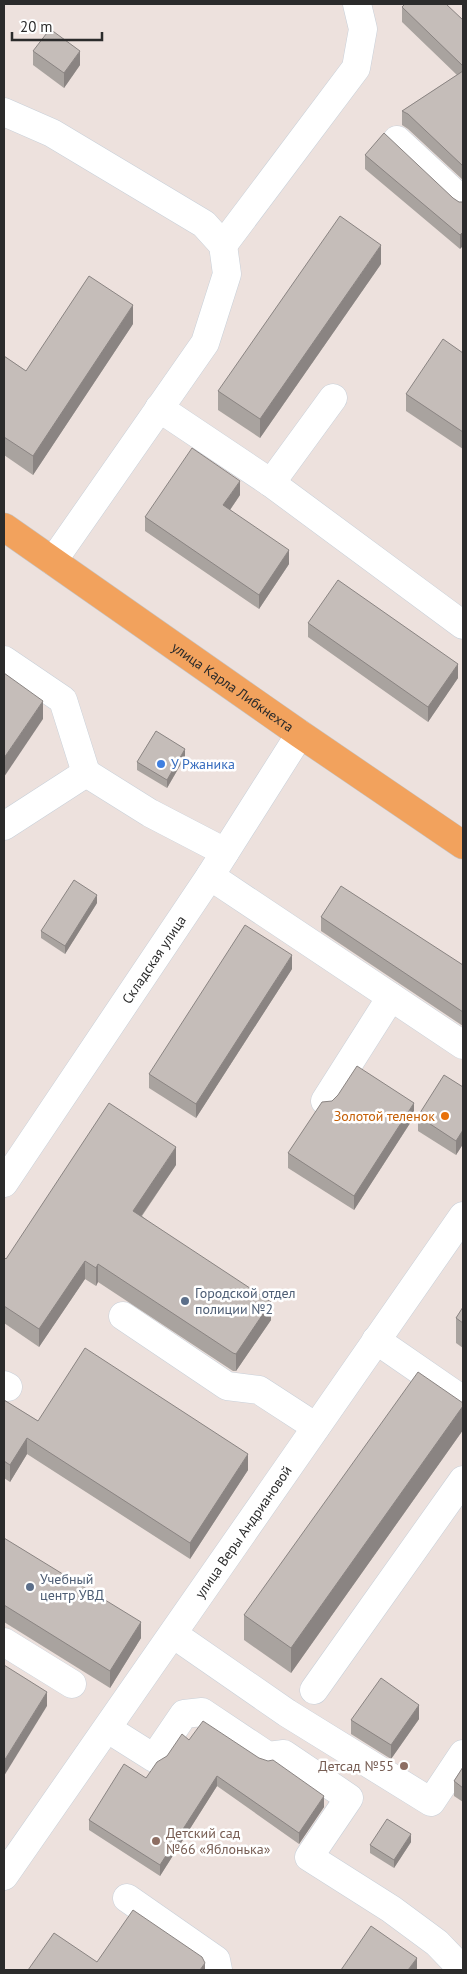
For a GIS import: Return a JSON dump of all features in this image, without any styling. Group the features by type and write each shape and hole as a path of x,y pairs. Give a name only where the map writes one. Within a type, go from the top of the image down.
{"main road":[{"name":"улица Карла Либкнехта","path":"4,527 300,734 463,845"}],"street":[{"path":"223,245 356,68 363,30 358,4"},
{"path":"4,112 52,133 204,224 223,245 227,274 205,342 53,561"},
{"path":"397,140 463,201"},
{"path":"271,483 333,398"},
{"path":"159,408 271,483 463,625"},
{"path":"4,660 63,700 86,773 150,813 225,852"},
{"name":"Складская улица","path":"4,1183 210,876 300,734"},
{"path":"4,826 86,773"},
{"path":"210,876 463,1045"},
{"path":"326,1101 391,997"},
{"name":"улица Веры Андриановой","path":"4,1876 463,1216"},
{"path":"123,1316 227,1386 259,1390 316,1428"},
{"path":"376,1340 463,1400"},
{"path":"314,1690 463,1480"},
{"path":"174,1634 287,1713 431,1802 463,1754"},
{"path":"4,1642 72,1684"},
{"path":"108,1728 154,1758 184,1714 202,1712 268,1756 284,1754 333,1787 349,1798 309,1857 391,1909 437,1942 459,1969"},
{"path":"127,1898 216,1960 218,1970"}],"building":[{"path":"405,4 446,4 463,20 463,66 402,7"},
{"path":"50,29 80,51 64,73 33,51"},
{"path":"463,71 463,166 408,114 402,111"},
{"path":"384,133 453,198 463,202 463,232 460,235 365,155"},
{"path":"340,216 381,245 260,419 218,391"},
{"path":"89,276 133,305 33,456 4,437 4,356 26,371"},
{"path":"443,339 463,353 463,432 406,394"},
{"path":"192,448 240,481 223,505 289,550 259,595 145,517"},
{"path":"338,580 458,664 428,707 308,623"},
{"path":"4,673 43,701 4,758"},
{"name":"У Ржаника","path":"156,731 185,749 167,780 137,762"},
{"path":"74,880 97,895 65,946 41,931"},
{"path":"341,886 463,965 463,1012 321,917"},
{"path":"245,925 292,955 196,1104 149,1074"},
{"path":"357,1066 414,1103 354,1196 288,1153 322,1102 332,1101 338,1095"},
{"name":"Золотой теленок","path":"444,1075 463,1087 463,1130 456,1141 418,1116"},
{"path":"109,1103 176,1147 133,1211 271,1302 236,1354 98,1264 96,1268 85,1261 39,1329 4,1306 4,1257 6,1259"},
{"path":"463,1307 463,1323 456,1318"},
{"path":"85,1348 248,1454 190,1543 27,1438 10,1465 4,1461 4,1400 38,1421"},
{"path":"418,1372 463,1403 463,1406 291,1648 244,1615"},
{"path":"4,1538 141,1622 110,1671 4,1605"},
{"path":"4,1665 47,1692 4,1761"},
{"path":"381,1678 419,1705 391,1745 351,1720"},
{"path":"203,1721 259,1758 268,1761 273,1760 324,1796 299,1833 217,1776 160,1865 89,1820 124,1764 146,1778 157,1762 167,1756 182,1734 189,1740"},
{"path":"463,1767 463,1788 454,1781"},
{"path":"387,1819 411,1834 394,1860 370,1845"},
{"path":"133,1910 202,1957 205,1963 200,1970 28,1970 54,1933 97,1962"},
{"path":"371,1926 417,1958 408,1970 341,1970"}],"place":[{"name":"У Ржаника","path":"161,764"},
{"name":"Золотой теленок","path":"445,1116"},
{"name":"Городской отдел полиции №2","path":"185,1301"},
{"name":"Учебный центр УВД","path":"30,1587"},
{"name":"Детсад №55","path":"404,1766"},
{"name":"Детский сад №66 «Яблонька»","path":"156,1841"}]}
